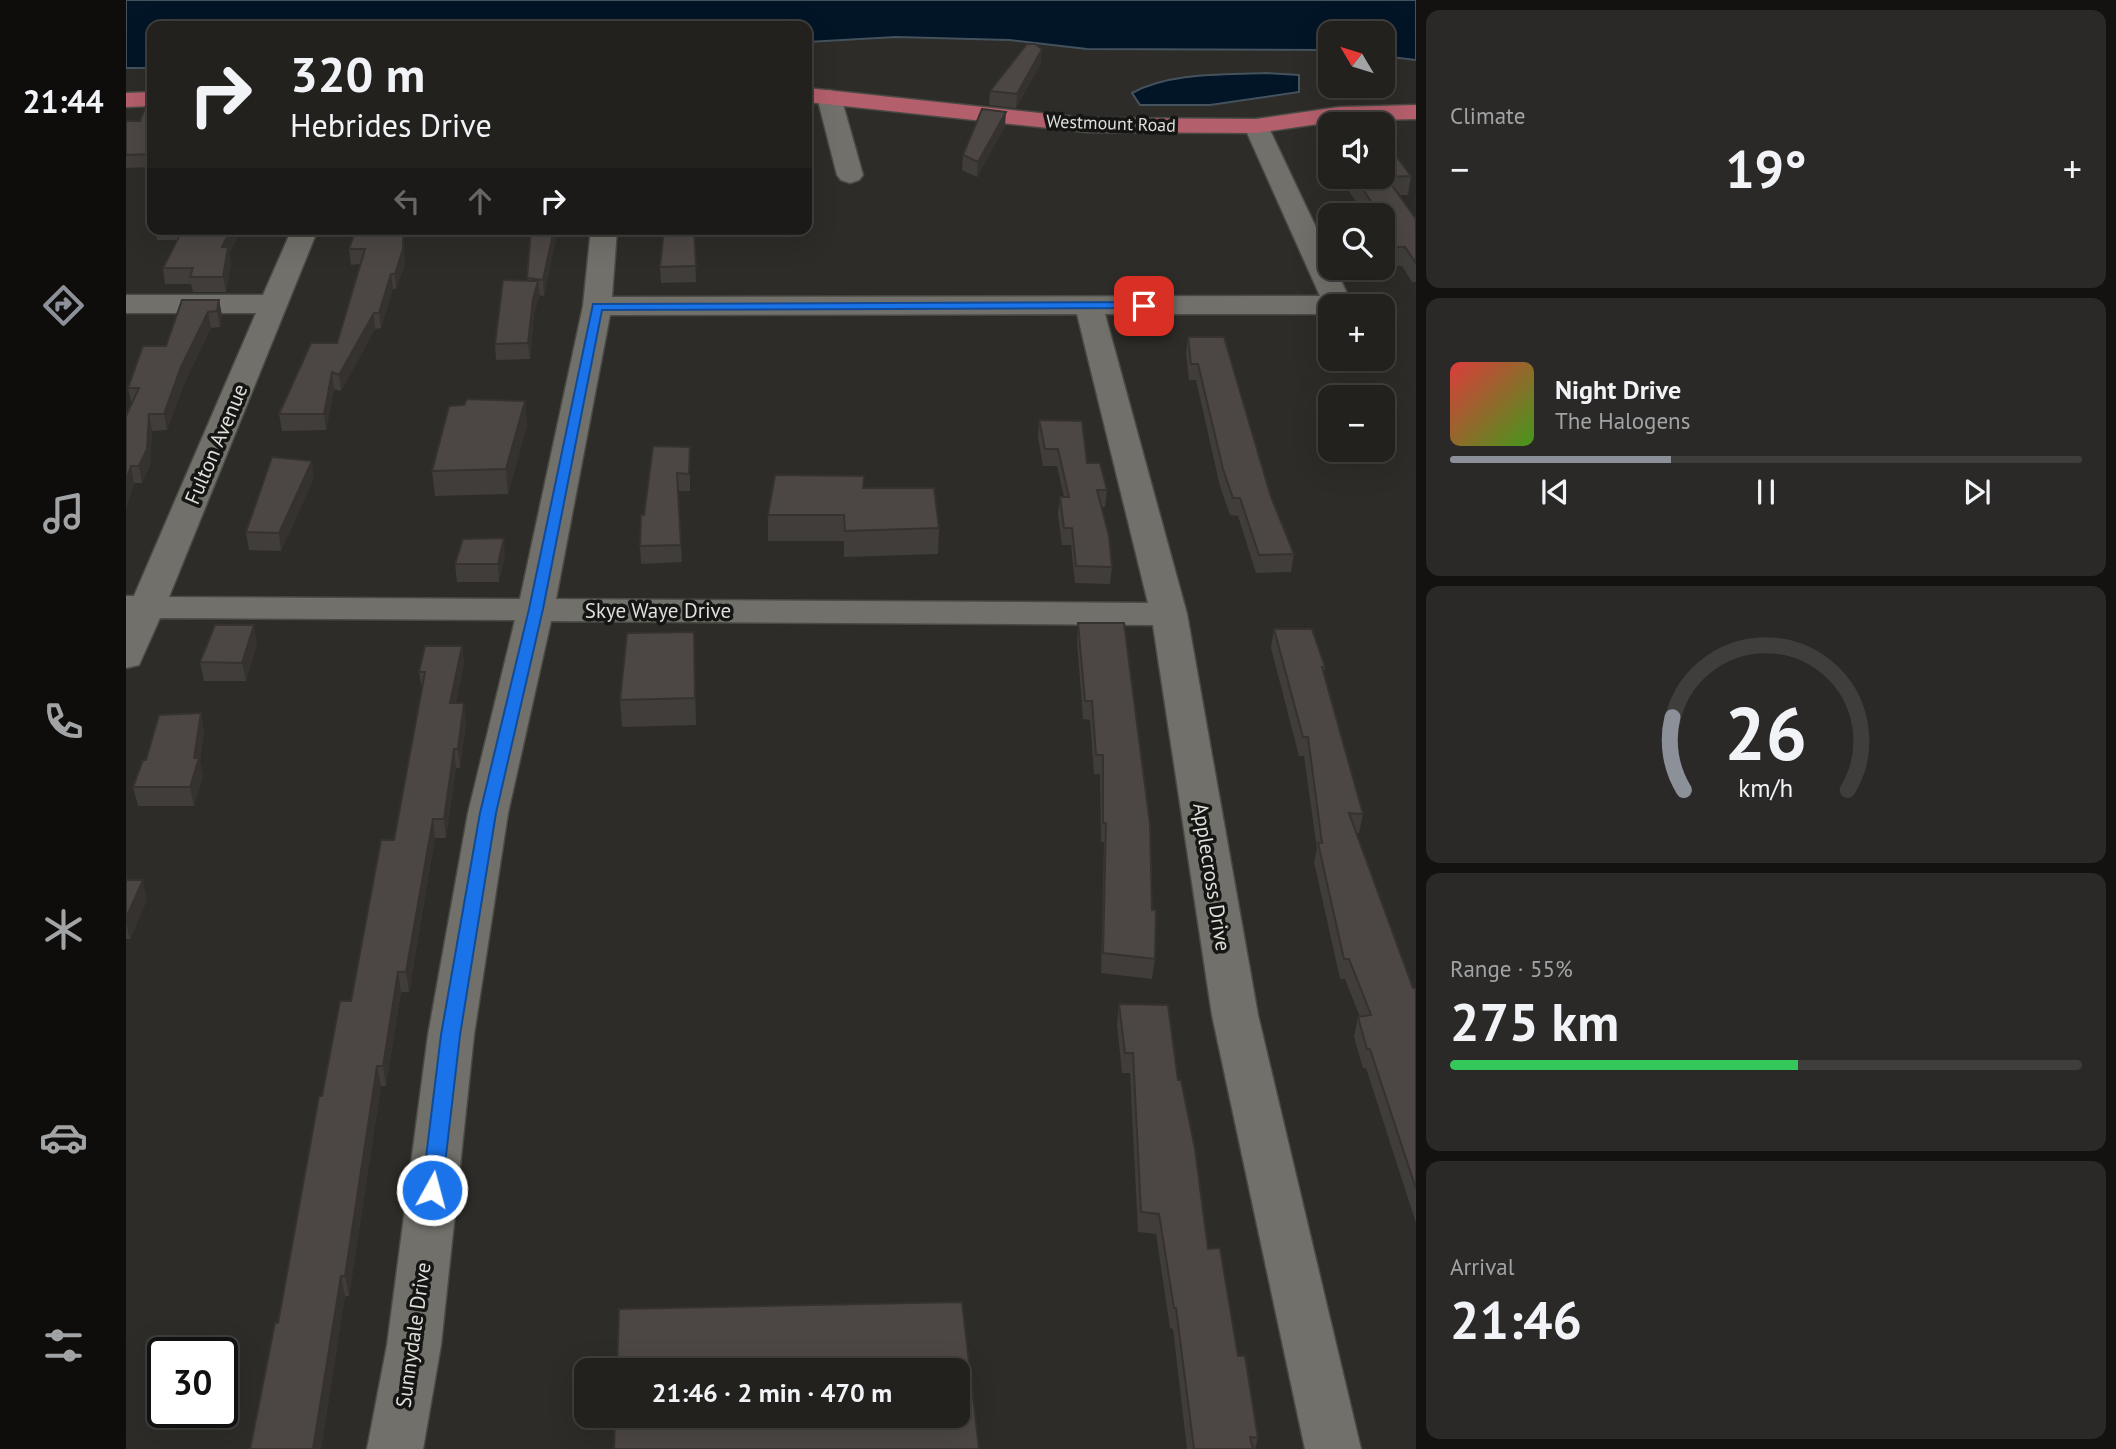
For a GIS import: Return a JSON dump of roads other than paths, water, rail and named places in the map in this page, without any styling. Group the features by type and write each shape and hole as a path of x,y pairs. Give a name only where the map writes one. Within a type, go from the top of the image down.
{"main road":[{"name":"Westmount Road","path":"818,96 1086,125 1256,126 1339,114 1416,111"},
{"path":"126,100 147,99"}],"street":[{"path":"818,96 850,175"},
{"path":"1256,126 1333,294"},
{"name":"Fulton Avenue","path":"126,657 137,607 275,304 303,235"},
{"name":"Sunnydale Drive","path":"395,1449 414,1345 451,1035 488,813 536,609 597,306 603,235"},
{"path":"126,304 275,304"},
{"path":"597,306 1318,306"},
{"name":"Applecross Drive","path":"1089,306 1169,614 1235,1015 1333,1449"},
{"name":"Skye Waye Drive","path":"137,607 1169,614"}],"water":[{"path":"126,0 1416,0 1416,60 1395,57 1395,21 1318,21 1318,50 1087,49 1009,40 896,37 812,42 812,21 147,21 147,68 126,68"},
{"path":"1266,73 1299,75 1299,92 1210,105 1140,105 1132,93 1163,81 1180,78"}]}
